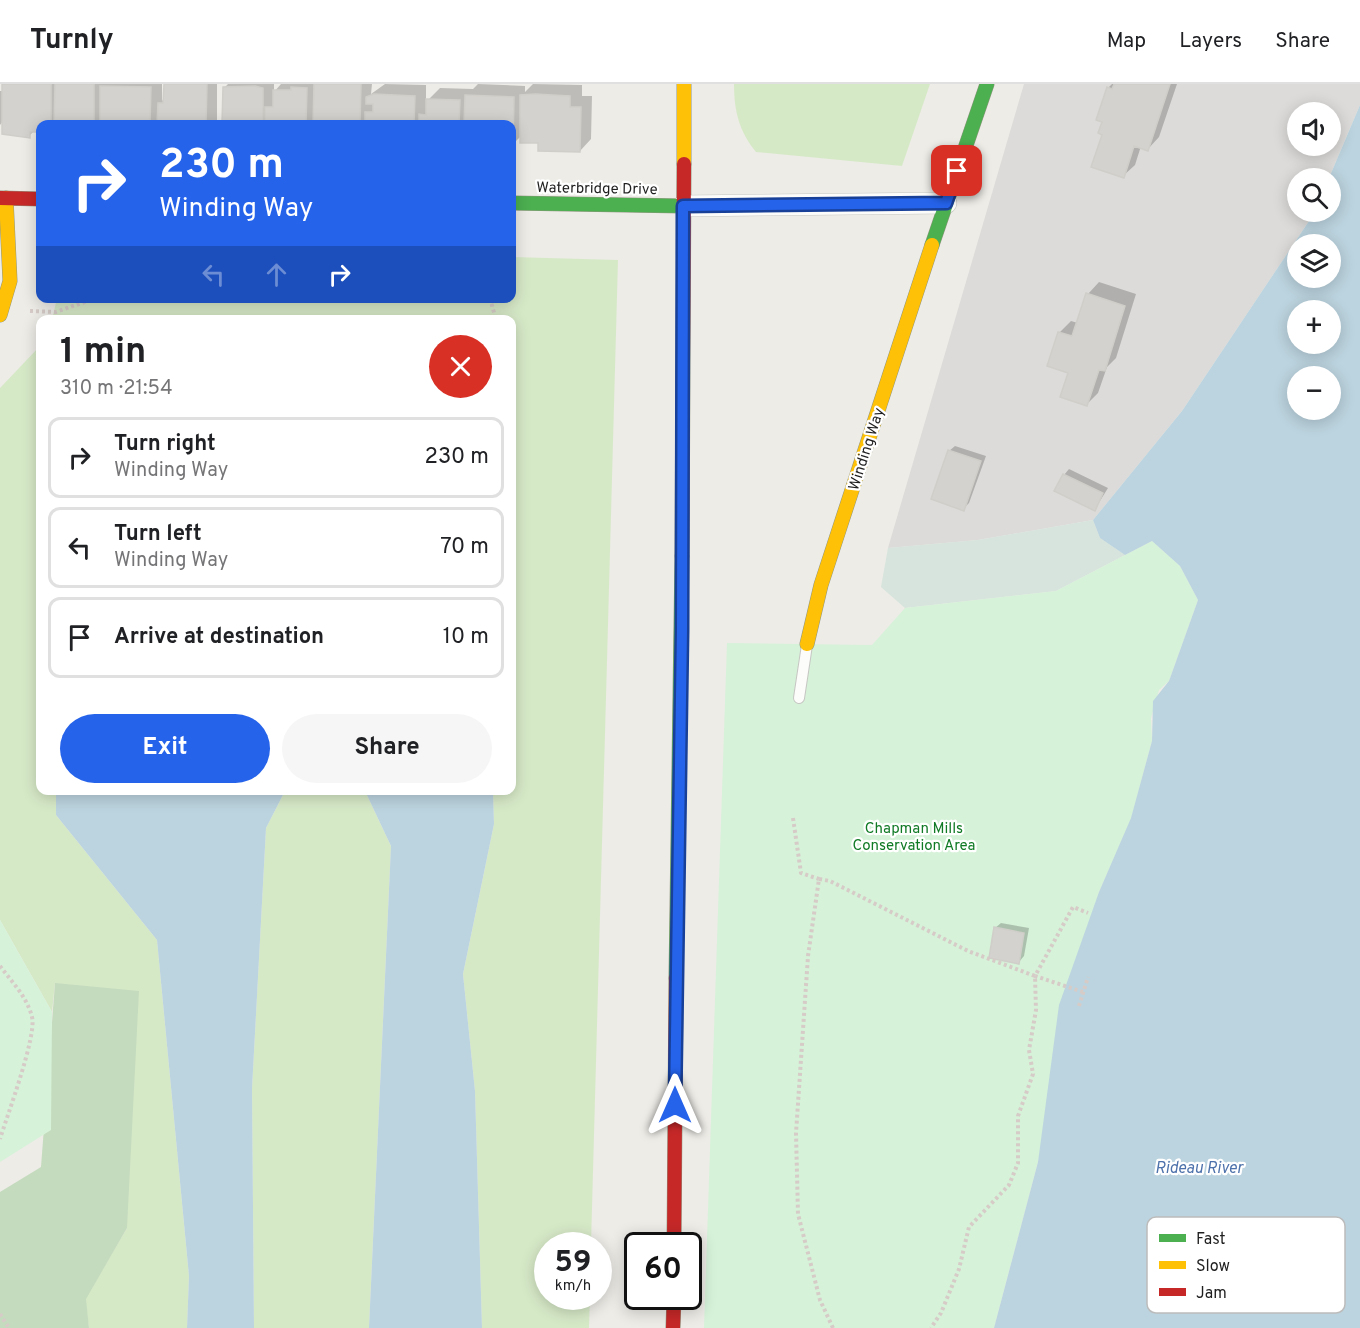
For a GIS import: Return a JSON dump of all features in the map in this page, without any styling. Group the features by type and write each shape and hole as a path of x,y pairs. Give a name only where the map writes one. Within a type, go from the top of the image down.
{"main road":[{"path":"674,1232 677,872 682,630 684,84"},
{"name":"Winding Way","path":"807,644 821,585 987,84"},
{"path":"1,313 10,281 3,198 36,199"},
{"name":"Waterbridge Drive","path":"516,203 683,206"},
{"path":"674,1310 674,1328"}],"street":[{"path":"683,206 946,203"}],"lane":[{"name":"Winding Way","path":"799,699 807,644"}],"path":[{"path":"1,313 56,312 82,303"},
{"path":"793,818 801,873 830,881 992,962 1083,992"},
{"path":"819,879 808,956 796,1133 798,1214 820,1300 833,1328"},
{"path":"931,1328 959,1269 969,1227 1009,1185 1018,1163 1018,1116 1033,1074 1029,1050 1036,1010 1035,976 1073,907 1088,913"},
{"path":"0,966 24,996 33,1019 29,1046 0,1139"},
{"path":"1079,1006 1088,977"},
{"path":"0,1314 9,1328"}],"shaded area":[{"path":"1024,84 1360,84 1360,105 1341,150 1341,102 1287,102 1287,156 1338,156 1333,168 1287,168 1287,222 1308,222 1300,234 1287,234 1287,254 1182,411 1093,520 978,540 888,548"},
{"path":"1093,520 1100,538 1125,555 1056,591 905,608 881,587 888,548 978,540"}],"green space":[{"path":"734,84 930,84 902,166 756,152 745,136 739,120"},
{"path":"516,257 618,260 591,1232 534,1232 534,1310 590,1310 589,1328 482,1328 475,1091 463,974 494,824 493,795 516,795 516,315 53,315 56,303 516,303"},
{"path":"36,350 36,795 56,795 56,815 157,940 189,1276 187,1328 89,1328 85,1299 127,1228 55,983 52,1012 0,920 0,388"},
{"name":"Chapman Mills Conservation Area","path":"1152,541 1180,566 1198,600 1169,681 1159,690 1151,718 1152,741 1131,819 1099,892 1038,1162 994,1328 704,1328 727,643 872,645 905,608 1056,591"},
{"path":"283,795 367,795 391,846 369,1328 254,1328 252,1089 266,828"},
{"path":"0,920 52,1012 51,1130 0,1162"},
{"path":"55,983 139,991 127,1228 86,1299 89,1328 0,1328 0,1192 41,1167"}],"water":[{"name":"Rideau River","path":"1360,105 1360,1328 994,1328 1038,1162 1059,1005 1099,892 1131,818 1152,741 1153,701 1169,681 1198,600 1180,566 1152,541 1125,555 1100,538 1093,520 1182,411 1287,254 1287,288 1341,288 1341,234 1300,234 1308,222 1341,222 1341,168 1333,168 1338,156 1341,156 1341,150"},
{"path":"56,795 283,795 266,828 252,1089 254,1328 187,1328 189,1276 157,940 56,815"},
{"path":"367,795 493,795 494,824 463,974 475,1091 482,1328 369,1328 391,846"}],"building":[{"path":"2,84 51,84 51,120 36,120 36,132 30,132 30,138 2,134"},
{"path":"55,84 94,84 94,120 54,120"},
{"path":"164,84 207,84 206,120 157,120 158,103 163,103"},
{"path":"314,84 361,84 360,120 313,120"},
{"path":"1114,84 1170,84 1148,151 1134,146 1124,178 1091,167 1102,135 1098,133 1102,122 1096,120 1107,87 1112,89"},
{"path":"100,86 151,87 150,120 100,120"},
{"path":"223,87 263,88 263,120 222,120"},
{"path":"291,87 307,88 306,120 265,120 265,107 273,107 273,90 291,90"},
{"path":"374,94 415,96 414,120 365,120 365,112 373,112 373,104 366,104 366,97"},
{"path":"465,95 514,97 514,120 464,120"},
{"path":"520,95 570,96 570,107 581,107 580,152 538,151 538,143 520,143"},
{"path":"426,99 460,100 459,120 419,120 419,114 426,115"},
{"path":"1086,293 1125,306 1105,371 1099,370 1087,406 1060,397 1068,373 1047,366 1058,332 1072,336"},
{"path":"948,450 981,461 964,511 931,499"},
{"path":"1063,474 1103,493 1095,511 1054,491"},
{"path":"994,927 1024,933 1019,964 989,958"}],"traffic: fast":[{"path":"932,245 987,84"},
{"path":"516,203 683,206"},
{"path":"676,978 682,556"}],"traffic: slow":[{"path":"684,84 684,164"},
{"path":"0,315 10,281 6,198"},
{"path":"807,644 821,585 932,245"}],"traffic: jam":[{"path":"682,556 684,164"},
{"path":"0,198 36,199"},
{"path":"674,1232 676,978"},
{"path":"673,1328 674,1310"}],"route":[{"path":"675,1105 682,630 683,206 946,203 957,171"}]}
